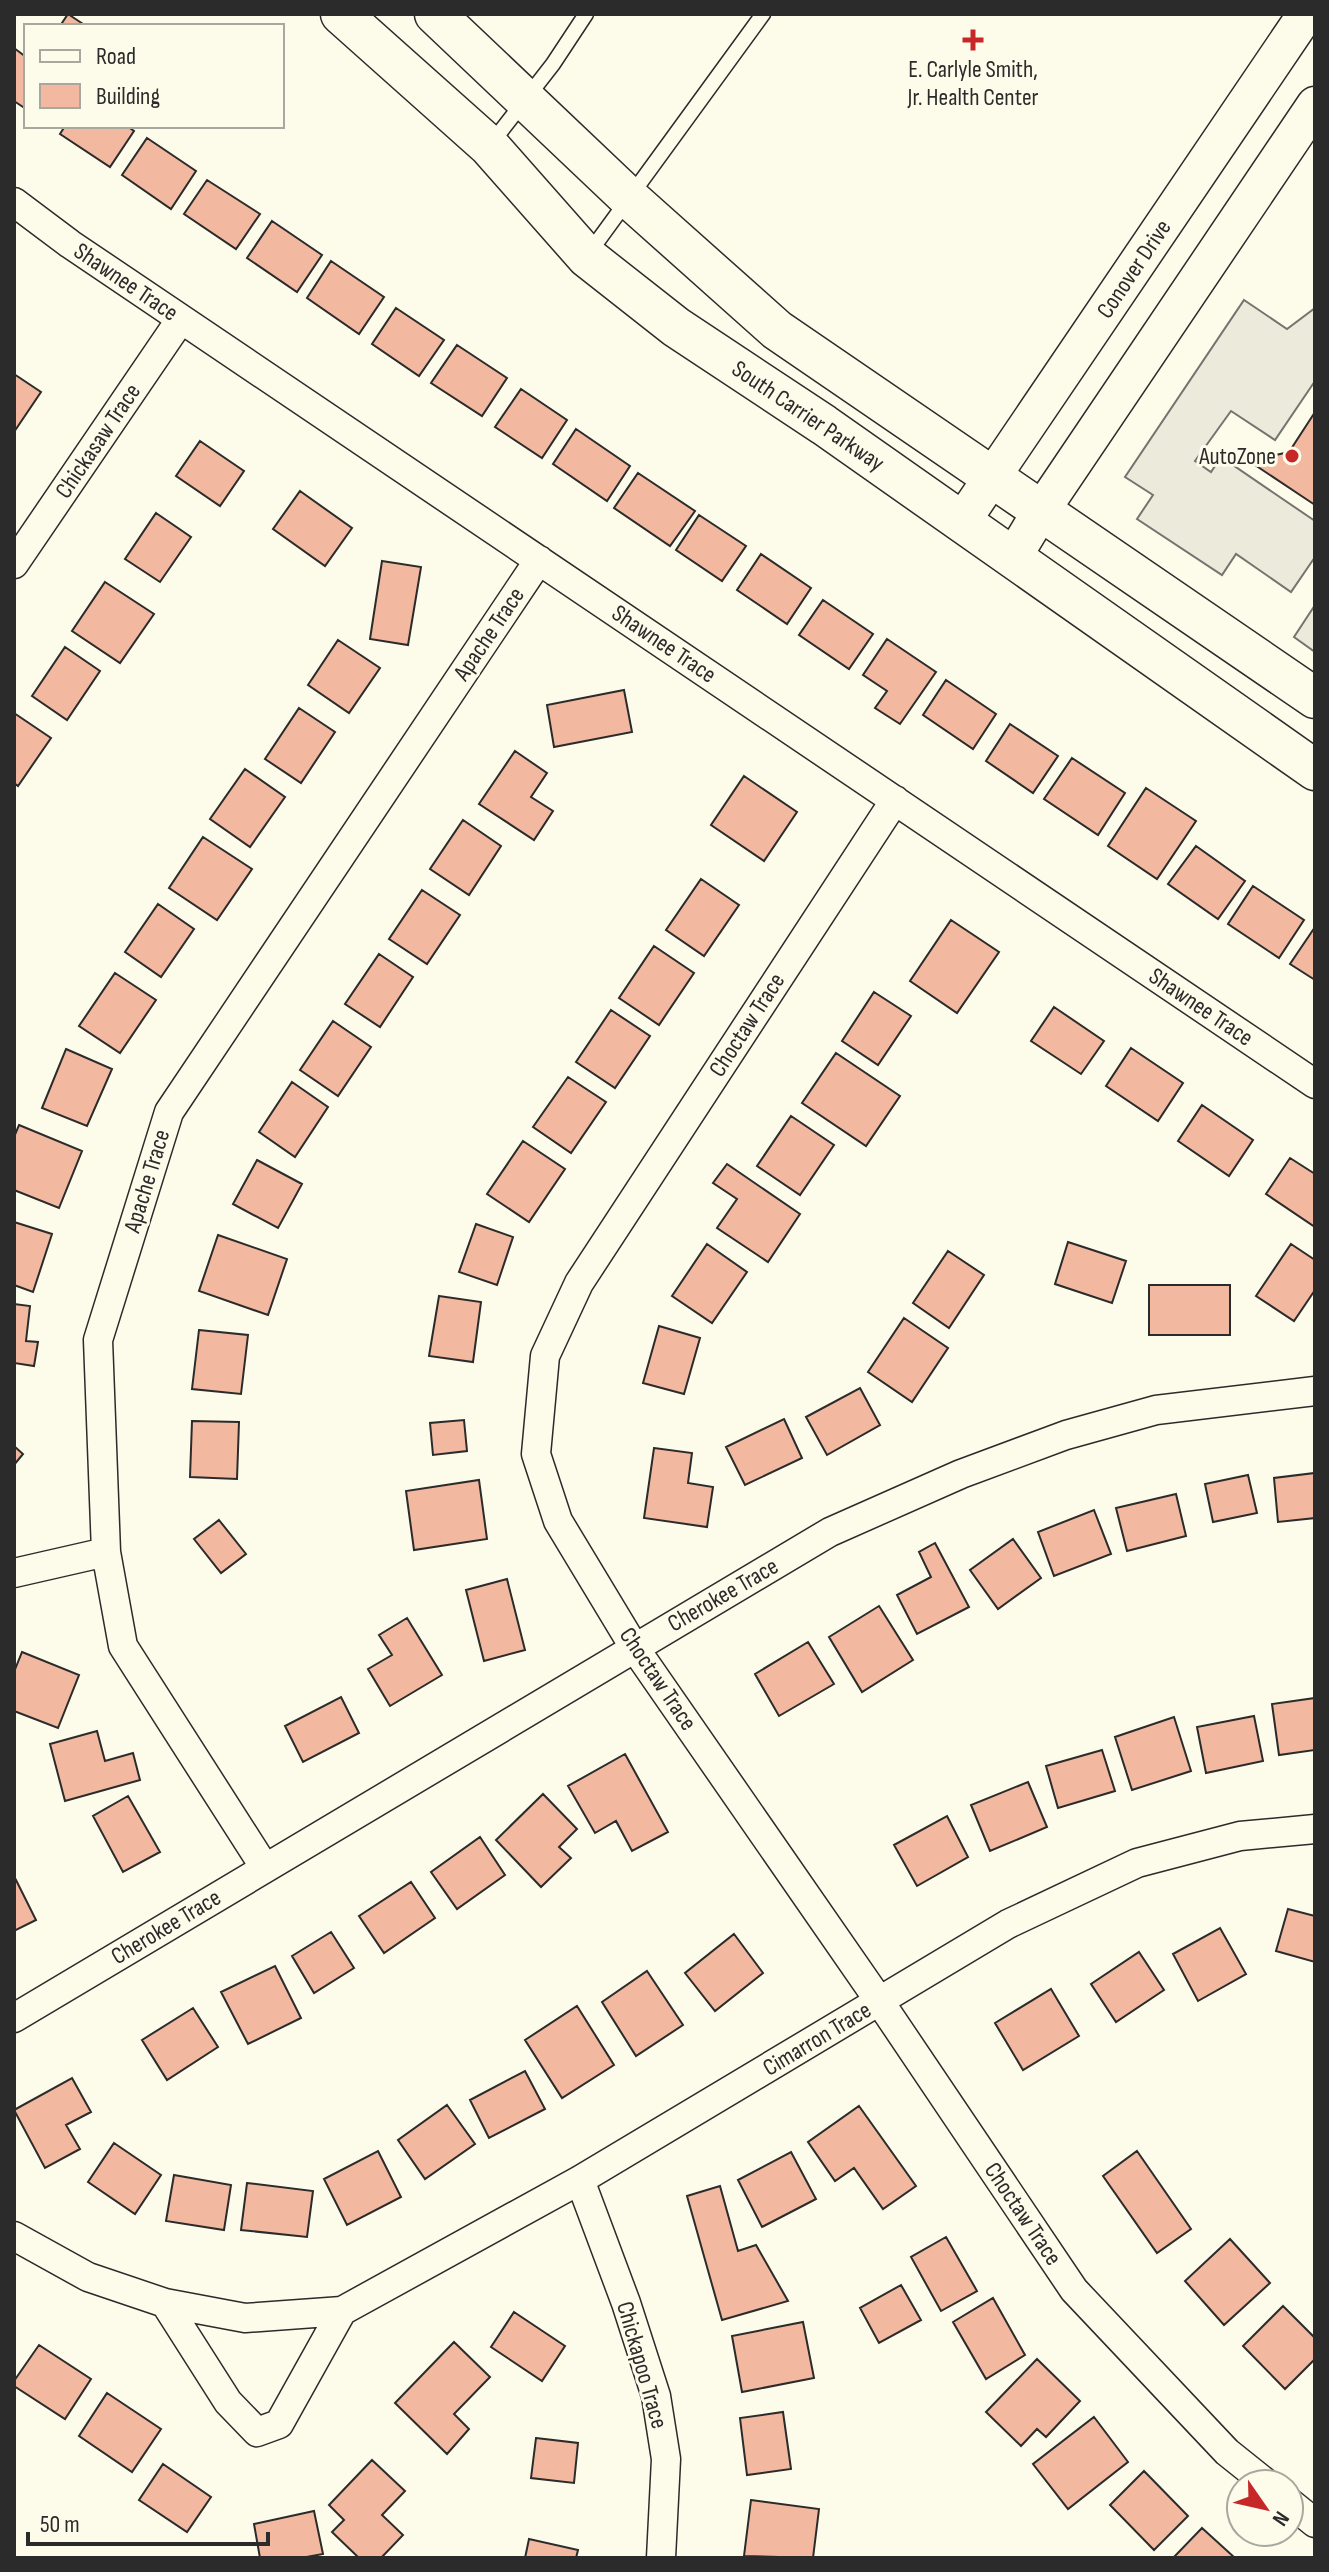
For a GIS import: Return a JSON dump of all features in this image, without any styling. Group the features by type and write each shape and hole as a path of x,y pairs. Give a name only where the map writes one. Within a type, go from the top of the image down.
{"main road":[{"name":"South Carrier Parkway","path":"341,14 489,146 587,257 676,327 824,425 1315,770"},
{"path":"435,14 629,198 777,330 1315,698"}],"street":[{"name":"Conover Drive","path":"961,523 1306,14"},
{"path":"1012,559 1041,511 1315,105"},
{"name":"Shawnee Trace","path":"14,202 70,244 1315,1084"},
{"name":"Chickasaw Trace","path":"14,564 181,319"},
{"name":"Apache Trace","path":"265,1868 123,1646 106,1552 98,1340 169,1112 539,560"},
{"name":"Choctaw Trace","path":"895,800 579,1283 545,1356 536,1454 558,1521 634,1647 880,2002 1074,2290 1227,2452 1247,2468"},
{"name":"Cherokee Trace","path":"14,2018 830,1532 961,1474 1066,1435 1156,1410 1315,1391"},
{"path":"14,1573 106,1552"},
{"name":"Cimarron Trace","path":"14,2236 88,2277 165,2303 245,2318 342,2311 580,2180 1008,1924 1137,1863 1240,1836 1315,1829"},
{"name":"Chickapoo Trace","path":"580,2180 626,2303 656,2396 666,2459 661,2558"},
{"path":"165,2303 228,2402 257,2432 279,2424 342,2311"}],"lane":[{"path":"489,146 553,64 586,14"},
{"path":"587,257 763,14"}],"shaded area":[{"path":"1244,300 1287,329 1315,308 1315,381 1275,440 1231,411 1195,461 1211,472 1221,457 1315,521 1315,557 1291,592 1236,554 1222,575 1137,519 1153,495 1125,477"},
{"path":"1315,605 1315,652 1294,637"}],"building":[{"path":"68,14 83,24 61,24"},
{"path":"14,48 24,56 24,108 14,101"},
{"path":"64,128 130,128 134,131 110,167 60,134"},
{"path":"147,138 196,171 171,209 122,175"},
{"path":"207,180 260,214 236,249 184,214"},
{"path":"272,221 322,255 297,292 247,258"},
{"path":"331,261 384,297 359,334 307,298"},
{"path":"396,308 444,340 419,376 372,344"},
{"path":"457,345 507,378 482,416 431,383"},
{"path":"14,374 41,392 14,432"},
{"path":"521,389 567,420 542,458 495,427"},
{"name":"AutoZone","path":"1315,412 1315,505 1249,461 1289,452"},
{"path":"576,429 630,466 607,501 553,464"},
{"path":"200,441 244,471 220,506 176,476"},
{"path":"638,473 695,511 670,546 614,508"},
{"path":"300,491 352,528 325,566 273,529"},
{"path":"156,513 191,537 160,582 125,559"},
{"path":"699,515 746,546 722,581 676,550"},
{"path":"761,554 811,588 787,624 737,590"},
{"path":"382,561 421,567 408,645 370,639"},
{"path":"105,582 154,614 120,663 72,631"},
{"path":"823,600 873,634 849,669 799,635"},
{"path":"887,639 936,672 900,724 875,708 887,691 863,675"},
{"path":"338,640 380,668 349,713 308,685"},
{"path":"65,647 100,671 67,720 32,696"},
{"path":"946,680 996,714 973,749 923,715"},
{"path":"624,690 632,732 554,747 547,705"},
{"path":"299,708 335,732 301,783 265,759"},
{"path":"14,713 51,738 18,786 14,783"},
{"path":"1010,724 1058,756 1033,793 986,761"},
{"path":"515,751 547,773 531,797 553,811 534,840 479,804"},
{"path":"1072,758 1125,793 1098,835 1044,799"},
{"path":"245,769 285,797 250,847 210,819"},
{"path":"744,776 797,812 764,861 711,825"},
{"path":"1146,788 1196,821 1157,879 1108,846"},
{"path":"463,820 501,846 469,895 430,869"},
{"path":"203,837 252,869 217,920 169,888"},
{"path":"1196,846 1245,881 1218,919 1168,884"},
{"path":"701,879 739,905 704,956 666,930"},
{"path":"1253,886 1304,920 1279,958 1228,924"},
{"path":"422,890 460,915 427,964 389,939"},
{"path":"158,904 194,929 161,977 125,952"},
{"path":"951,920 999,952 957,1013 910,981"},
{"path":"1315,927 1315,980 1290,964"},
{"path":"654,946 694,973 659,1025 619,998"},
{"path":"379,954 413,977 380,1027 345,1004"},
{"path":"115,973 156,1000 120,1053 79,1026"},
{"path":"874,992 911,1016 878,1065 842,1041"},
{"path":"1054,1007 1104,1041 1081,1074 1031,1041"},
{"path":"611,1010 650,1036 615,1088 576,1062"},
{"path":"333,1021 371,1047 338,1096 300,1070"},
{"path":"1131,1048 1183,1083 1158,1121 1106,1086"},
{"path":"66,1049 112,1069 87,1126 42,1108"},
{"path":"836,1053 900,1096 866,1146 802,1103"},
{"path":"568,1077 606,1102 571,1153 533,1127"},
{"path":"292,1082 328,1107 295,1157 259,1132"},
{"path":"1202,1105 1253,1140 1229,1176 1178,1141"},
{"path":"791,1116 834,1145 800,1195 757,1166"},
{"path":"19,1125 82,1151 59,1208 14,1190 14,1137"},
{"path":"523,1141 565,1169 529,1222 487,1194"},
{"path":"1290,1158 1315,1174 1315,1227 1266,1194"},
{"path":"257,1160 302,1184 278,1228 233,1204"},
{"path":"727,1164 800,1214 768,1262 717,1228 737,1199 713,1183"},
{"path":"14,1222 52,1234 33,1292 14,1285"},
{"path":"476,1224 513,1237 497,1285 459,1272"},
{"path":"218,1235 287,1259 268,1315 199,1291"},
{"path":"1068,1242 1126,1261 1112,1303 1055,1284"},
{"path":"707,1244 747,1272 712,1323 672,1296"},
{"path":"1291,1244 1315,1260 1315,1290 1294,1321 1256,1296"},
{"path":"948,1251 984,1275 949,1328 913,1303"},
{"path":"1149,1285 1230,1285 1230,1335 1149,1335"},
{"path":"439,1296 481,1302 473,1362 429,1356"},
{"path":"14,1304 30,1306 26,1341 38,1342 34,1366 14,1363"},
{"path":"904,1318 948,1348 912,1402 868,1372"},
{"path":"659,1326 700,1338 684,1394 643,1383"},
{"path":"199,1330 248,1335 241,1394 192,1389"},
{"path":"860,1388 880,1425 827,1455 806,1417"},
{"path":"784,1419 802,1458 745,1485 726,1447"},
{"path":"464,1420 467,1451 433,1455 430,1423"},
{"path":"192,1421 239,1422 237,1479 190,1477"},
{"path":"14,1446 23,1454 14,1465"},
{"path":"654,1448 692,1453 688,1483 713,1487 707,1527 644,1518"},
{"path":"1315,1473 1315,1518 1278,1522 1274,1478"},
{"path":"1248,1475 1257,1513 1213,1522 1205,1484"},
{"path":"479,1480 487,1539 414,1550 406,1491"},
{"path":"1176,1494 1186,1536 1127,1551 1116,1508"},
{"path":"1094,1510 1111,1554 1054,1576 1038,1532"},
{"path":"219,1520 246,1554 221,1573 194,1539"},
{"path":"1013,1539 1041,1578 998,1609 970,1570"},
{"path":"935,1543 969,1607 917,1634 897,1595 931,1577 919,1552"},
{"path":"507,1579 525,1650 484,1661 466,1590"},
{"path":"879,1606 913,1660 862,1692 829,1637"},
{"path":"407,1618 442,1675 390,1706 368,1669 392,1655 379,1635"},
{"path":"808,1642 834,1684 779,1716 755,1674"},
{"path":"22,1652 79,1675 58,1728 14,1711 14,1672"},
{"path":"341,1697 359,1733 303,1762 285,1726"},
{"path":"1315,1698 1315,1750 1279,1755 1272,1704"},
{"path":"1254,1716 1263,1761 1206,1773 1197,1727"},
{"path":"1174,1717 1191,1771 1132,1790 1115,1737"},
{"path":"97,1731 105,1761 133,1753 140,1780 65,1801 50,1744"},
{"path":"1102,1750 1115,1791 1058,1808 1046,1766"},
{"path":"625,1754 668,1832 632,1851 616,1821 595,1833 568,1786"},
{"path":"1028,1782 1047,1827 990,1851 971,1805"},
{"path":"543,1794 577,1829 559,1847 571,1858 541,1887 496,1840"},
{"path":"128,1796 160,1852 123,1872 93,1816"},
{"path":"947,1816 968,1857 917,1886 894,1845"},
{"path":"480,1837 505,1875 457,1909 431,1872"},
{"path":"14,1878 36,1920 14,1931"},
{"path":"411,1882 435,1918 384,1953 359,1916"},
{"path":"1288,1909 1315,1916 1315,1962 1276,1951"},
{"path":"1220,1928 1246,1974 1198,2001 1173,1954"},
{"path":"331,1932 354,1968 314,1993 292,1956"},
{"path":"734,1934 763,1973 715,2011 685,1973"},
{"path":"1139,1952 1164,1990 1116,2022 1091,1984"},
{"path":"275,1966 301,2018 248,2044 221,1992"},
{"path":"647,1971 683,2025 636,2056 602,2002"},
{"path":"1051,1989 1079,2036 1023,2070 995,2023"},
{"path":"577,2006 614,2065 562,2098 525,2040"},
{"path":"193,2008 218,2047 167,2080 142,2040"},
{"path":"525,2071 545,2109 489,2138 470,2100"},
{"path":"72,2078 91,2112 66,2125 80,2149 45,2168 14,2110"},
{"path":"447,2105 475,2144 425,2179 398,2140"},
{"path":"859,2106 916,2186 883,2209 854,2168 835,2181 808,2142"},
{"path":"114,2143 161,2175 135,2214 88,2182"},
{"path":"378,2151 401,2197 347,2225 324,2179"},
{"path":"1137,2151 1191,2229 1157,2253 1103,2176"},
{"path":"791,2152 816,2199 762,2227 738,2180"},
{"path":"174,2175 231,2185 224,2230 166,2221"},
{"path":"247,2183 313,2191 307,2237 241,2230"},
{"path":"720,2186 738,2251 756,2245 788,2301 722,2320 687,2196"},
{"path":"946,2237 977,2291 941,2311 911,2257"},
{"path":"1230,2239 1270,2283 1224,2325 1185,2281"},
{"path":"901,2285 921,2320 879,2343 860,2308"},
{"path":"993,2298 1025,2355 986,2379 953,2322"},
{"path":"1283,2306 1315,2338 1315,2359 1285,2389 1243,2346"},
{"path":"514,2312 565,2346 542,2381 491,2347"},
{"path":"803,2322 814,2378 742,2392 732,2336"},
{"path":"454,2342 490,2377 454,2414 469,2429 447,2454 395,2403"},
{"path":"39,2345 91,2379 65,2419 14,2386 14,2381"},
{"path":"1037,2359 1080,2401 1046,2437 1037,2429 1021,2446 986,2412"},
{"path":"107,2393 161,2429 132,2472 79,2436"},
{"path":"783,2412 791,2469 747,2475 740,2418"},
{"path":"1094,2417 1128,2462 1068,2509 1033,2464"},
{"path":"536,2438 578,2443 574,2483 531,2478"},
{"path":"372,2460 405,2491 382,2515 403,2535 381,2558 359,2558 332,2532 344,2520 329,2505"},
{"path":"163,2464 211,2497 187,2532 139,2500"},
{"path":"1144,2471 1188,2516 1154,2550 1110,2505"},
{"path":"751,2500 819,2509 813,2558 744,2556"},
{"path":"314,2511 323,2554 301,2558 260,2558 254,2524"},
{"path":"1202,2528 1235,2558 1173,2558"},
{"path":"529,2539 578,2550 576,2558 525,2558"}],"place":[{"name":"E. Carlyle Smith, Jr. Health Center","path":"973,40"},
{"name":"AutoZone","path":"1292,456"}]}
